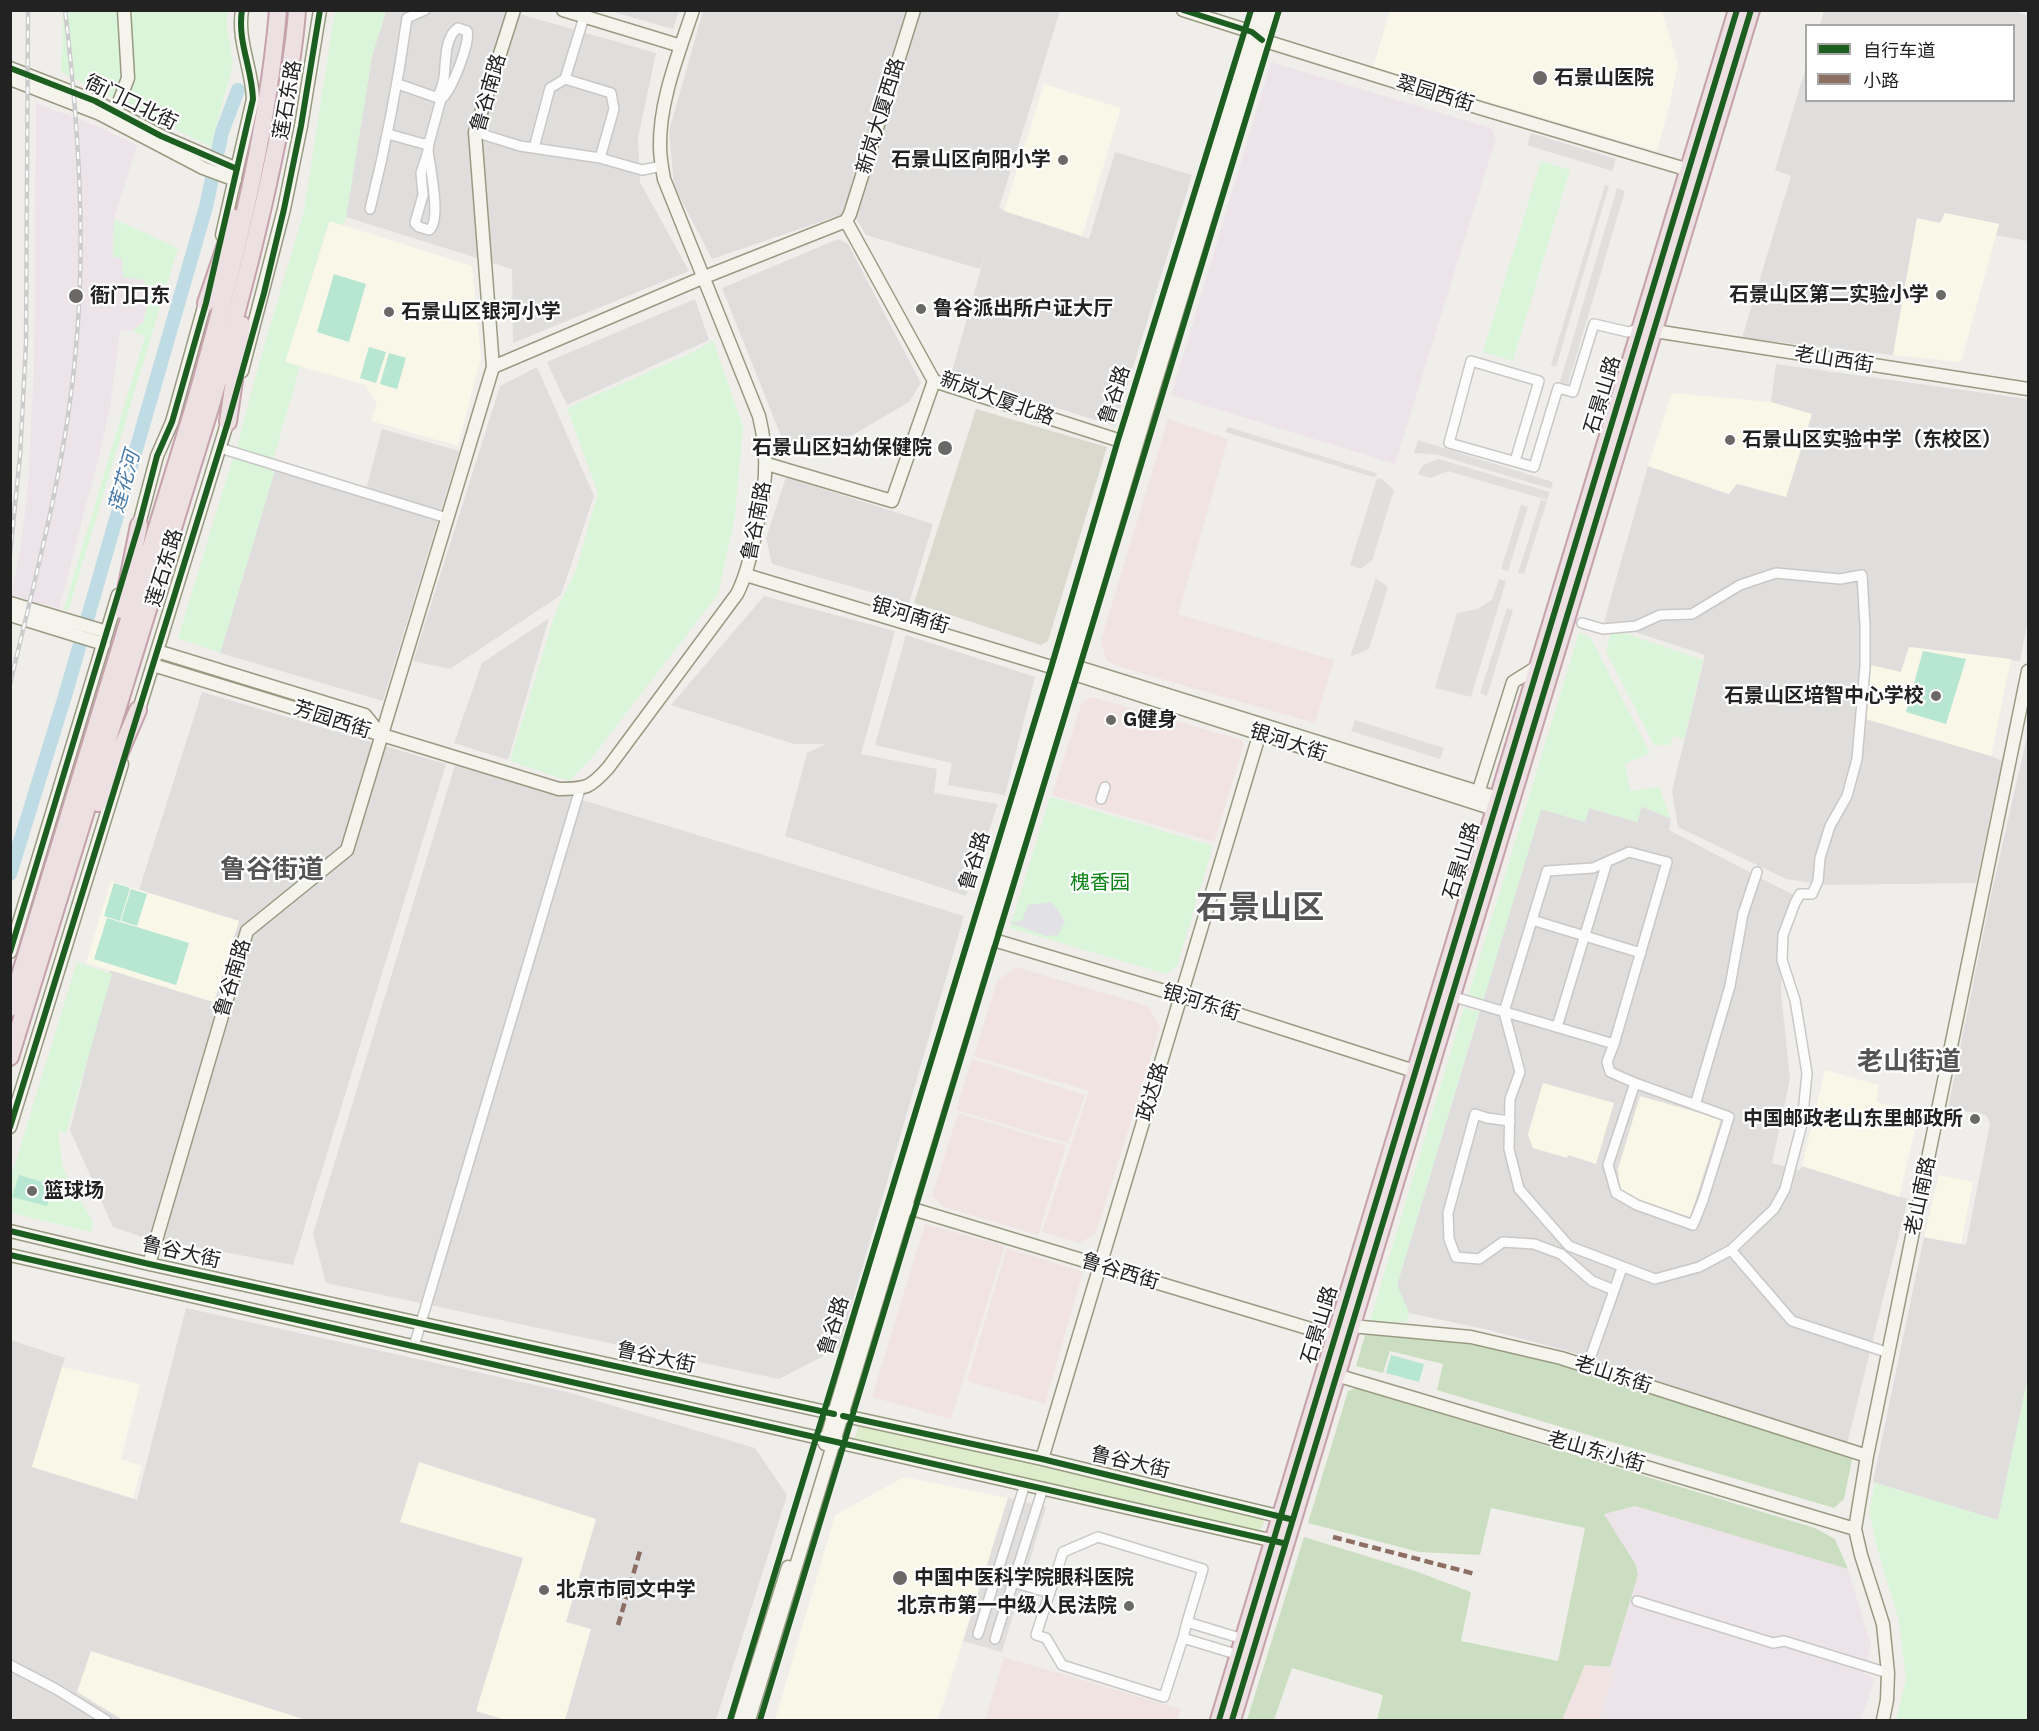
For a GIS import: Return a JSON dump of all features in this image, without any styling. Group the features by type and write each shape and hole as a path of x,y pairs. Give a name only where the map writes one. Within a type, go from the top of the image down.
{"highway":[{"name":"莲石东路","path":"10,1008 196,400 240,238 268,89 278,10"},
{"name":"莲石东路","path":"10,1057 211,405 255,241 276,148 297,10"},
{"name":"石景山路","path":"1232,1720 1334,1336 1414,1071 1503,806 1648,330 1689,170 1737,10"},
{"name":"石景山路","path":"1287,1518 1336,1375 1451,996 1503,806 1537,667 1751,10"},
{"path":"206,303 256,155"},
{"path":"228,422 255,241"},
{"path":"104,702 139,525"},
{"path":"66,876 138,710"},
{"name":"石景山路","path":"1219,1720 1241,1647 1280,1542"}],"street":[{"path":"114,116 128,78 124,10"},
{"name":"莲石东路","path":"10,952 100,636 139,525 157,456 172,422 206,303 233,173 252,99 252,83 240,27 242,10"},
{"name":"莲石东路","path":"10,1127 228,422 264,293 301,126 320,10"},
{"path":"370,209 398,84 407,18 425,10"},
{"name":"鲁谷南路","path":"149,1264 247,931 347,850 493,367 475,132 514,10"},
{"path":"562,10 681,46"},
{"name":"鲁谷南路","path":"580,789 594,783 608,768 737,594 747,571 764,493 767,464 759,416 702,278 664,179 662,166 660,147 662,120 693,10"},
{"name":"新岚大厦西路","path":"846,221 914,10"},
{"name":"翠园西街","path":"1183,10 1252,32 1262,40 1689,170"},
{"name":"鲁谷路","path":"740,1720 906,1207 987,939 1127,443 1258,10"},
{"name":"鲁谷路","path":"838,1415 955,1006 1150,400 1270,10"},
{"path":"534,148 550,88 565,79 584,17"},
{"path":"398,84 440,98 446,96 458,73 469,38 467,31 459,28 452,32 440,98 421,173 423,195 415,223 418,227 429,230 433,227 436,216 429,147"},
{"name":"衙门口北街","path":"10,68 95,101 114,116 204,162 233,173"},
{"path":"565,79 611,93 614,109 600,158"},
{"name":"衙门口北街","path":"10,80 91,110 114,116"},
{"path":"475,132 534,148 600,158 642,170 662,166"},
{"path":"388,134 429,147"},
{"path":"493,367 702,278 846,221"},
{"name":"新岚大厦北路","path":"846,221 934,381 1127,443"},
{"path":"1515,461 1539,381 1471,361 1449,443 1534,467 1558,388 1573,392 1594,324 1628,332 1648,330"},
{"name":"老山西街","path":"1648,330 2028,389"},
{"path":"767,464 892,501 934,381"},
{"path":"220,448 447,518"},
{"name":"银河南街","path":"747,571 1065,667"},
{"path":"1582,623 1603,629 1636,626 1660,615 1692,614 1740,585 1776,573 1840,579 1862,575 1865,668 1857,759 1847,796 1830,826 1820,858 1818,881 1812,894 1800,894 1783,935 1782,960 1795,1000 1807,1073 1802,1124 1785,1189 1774,1209 1731,1250 1699,1266 1655,1280 1569,1246 1519,1189 1509,1149 1510,1099 1520,1072 1504,1012 1547,871 1593,868 1629,852 1667,862 1607,1062 1610,1072 1729,1117 1693,1225 1637,1205 1616,1193 1608,1165 1635,1083"},
{"path":"10,603 100,636"},
{"path":"10,615 68,626"},
{"name":"芳园西街","path":"157,651 365,715 381,736"},
{"name":"芳园西街","path":"153,665 381,736"},
{"name":"银河大街","path":"1065,667 1503,806"},
{"path":"1478,793 1513,682 1537,667"},
{"name":"老山南路","path":"1883,1720 1887,1700 1888,1673 1883,1624 1855,1528 1867,1456 2028,671"},
{"name":"银河大街","path":"1261,729 1478,793 1503,806"},
{"name":"政达路","path":"1042,1459 1261,729"},
{"path":"381,736 559,789 580,789 414,1346"},
{"path":"1101,799 1105,787"},
{"path":"1557,1027 1607,862"},
{"path":"1695,1105 1730,986 1743,914 1757,872"},
{"path":"1532,920 1641,953"},
{"name":"银河东街","path":"987,939 1181,996 1414,1071"},
{"path":"1451,996 1614,1044"},
{"path":"1510,1121 1475,1114 1448,1213 1449,1239 1456,1257 1479,1259 1503,1242 1534,1244 1561,1254 1592,1281 1614,1290"},
{"name":"鲁谷西街","path":"906,1207 1334,1336"},
{"name":"鲁谷大街","path":"10,1231 149,1264 1042,1459 1287,1518"},
{"path":"1731,1250 1792,1322 1888,1353"},
{"name":"鲁谷大街","path":"10,1255 1280,1542"},
{"path":"1587,1367 1622,1268"},
{"name":"老山东街","path":"1351,1326 1471,1337 1561,1358 1867,1456"},
{"name":"老山东小街","path":"1336,1375 1855,1528"},
{"name":"鲁谷路","path":"749,1720 830,1440"},
{"path":"978,1634 1025,1484"},
{"path":"995,1639 1043,1488"},
{"path":"1098,1537 1203,1569 1187,1622 1164,1697 1062,1665 1046,1638 1036,1635 1063,1552 1098,1537"},
{"path":"996,1577 1050,1593"},
{"path":"1637,1601 1773,1643 1784,1641 1888,1673"},
{"path":"1187,1622 1241,1647"},
{"path":"1183,1638 1241,1647"},
{"path":"10,1665 56,1689 106,1720"}],"shaded area":[{"path":"679,10 673,29 610,11"},
{"name":"石景山医院","path":"1390,10 1662,11 1678,64 1657,151 1373,68"},
{"path":"2012,10 2028,16 2028,241 1996,235 1999,224 1945,213 1940,223 1917,219 1893,355 1742,338 1791,176 1775,170 1805,70 1805,102 2015,102 2015,24 1820,24 1824,11"},
{"path":"386,11 509,11 656,53 638,138 640,182 689,271 513,343 512,269 346,217 372,56"},
{"path":"703,11 1060,11 999,208 1089,239 1115,152 1192,175 1115,426 951,375 986,251 980,269 866,235 857,220 840,215 712,259 674,186 669,131"},
{"path":"1271,62 1491,128 1496,138 1395,464 1171,395"},
{"name":"石景山区向阳小学","path":"1044,84 1121,108 1082,236 1004,211"},
{"path":"36,103 94,125 137,145 114,219 113,256 122,257 144,279 147,306 143,323 132,331 120,330 110,408 59,609 11,595 21,545 28,486 34,367"},
{"path":"1531,133 1616,159 1612,171 1527,145"},
{"path":"720,157 781,175 772,206 754,213 719,203 712,184"},
{"path":"1605,185 1609,186 1556,367 1551,365"},
{"path":"1617,188 1625,191 1568,384 1560,382"},
{"name":"石景山区第二实验小学","path":"1945,213 1999,224 1961,362 1893,355 1917,218 1940,223"},
{"name":"石景山区银河小学","path":"330,221 472,266 481,358 458,446 371,421 377,403 365,385 285,362"},
{"path":"838,239 848,244 921,383 909,402 822,453 785,446 722,288"},
{"path":"695,299 709,340 567,405 547,362"},
{"path":"1776,364 2028,399 2028,619 2020,661 1909,647 1901,673 1870,666 1866,719 2002,761 1976,883 1824,885 1786,879 1678,827 1672,791 1705,655 1604,622 1648,466 1728,494 1784,406 1771,402"},
{"path":"537,367 594,496 561,595 450,669 413,661 500,386"},
{"name":"石景山区实验中学（东校区）","path":"1672,393 1771,402 1812,414 1786,497 1737,484 1729,494 1648,466"},
{"path":"976,409 1107,447 1048,641 1041,645 914,603"},
{"path":"1168,419 1228,439 1178,614 1334,660 1315,723 1120,667 1106,660 1101,640"},
{"path":"1228,427 1378,474 1373,477 1225,432"},
{"path":"382,429 459,451 383,701 220,653 275,470 365,493"},
{"path":"1418,440 1553,482 1551,489 1438,455 1414,453"},
{"path":"1439,459 1550,492 1547,500 1448,471 1430,478 1418,474 1423,465"},
{"path":"786,477 933,524 909,603 772,564 766,538"},
{"path":"1377,478 1382,479 1394,490 1372,561 1360,569 1350,565"},
{"path":"1541,500 1547,501 1524,574 1518,573"},
{"path":"1521,505 1528,507 1508,571 1501,569"},
{"path":"1376,578 1388,587 1369,649 1350,657"},
{"path":"1499,579 1506,581 1471,697 1435,688 1457,613 1477,609 1492,600"},
{"path":"764,596 895,631 861,754 937,769 934,793 998,804 966,896 785,836 807,753 826,744 794,744 671,705"},
{"path":"1507,608 1513,610 1487,696 1480,693"},
{"path":"549,618 508,760 454,743 482,663"},
{"path":"906,635 1035,677 1005,795 948,785 952,763 875,745"},
{"name":"石景山区培智中心学校","path":"1909,647 2011,659 1991,756 1866,719 1870,665 1901,672"},
{"path":"202,692 446,764 293,1265 142,1237 113,1227 70,1130 110,970 213,1002 239,921 139,890"},
{"path":"1092,697 1242,740 1244,744 1214,842 1052,795 1082,702"},
{"path":"1355,720 1444,748 1440,759 1351,731"},
{"path":"2028,732 2028,1377 1998,1520 1873,1482 1924,1237 1966,1245 1990,1124 1986,1115 1948,1108 1991,895"},
{"path":"455,765 589,802 964,916 839,1348 779,1379 326,1283 313,1234"},
{"path":"1641,806 1671,819 1669,830 1797,897 1783,935 1781,993 1790,1079 1772,1163 1800,1170 1802,1166 1908,1199 1847,1444 1571,1352 1489,1330 1409,1313 1397,1285 1541,809 1585,822 1589,808 1637,822","holes":["1543,1083 1596,1163 1533,1148 1528,1135"]},
{"path":"111,881 239,921 214,1002 86,963"},
{"path":"1052,902 1065,922 1058,935 1046,936 1008,922 1022,921 1028,905"},
{"path":"1016,967 1148,1006 1160,1027 1096,1233 1080,1243 1042,1232 1089,1091 974,1056 997,981"},
{"path":"972,1059 1085,1095 1068,1143 956,1110"},
{"path":"1825,1070 1879,1085 1876,1102 1919,1112 1899,1197 1802,1166"},
{"path":"1543,1083 1614,1103 1596,1164 1568,1155 1567,1158 1533,1148 1528,1134"},
{"path":"1640,1096 1721,1119 1690,1217 1626,1197 1620,1188 1618,1169"},
{"path":"958,1113 1066,1146 1038,1235 944,1207 932,1196"},
{"path":"1939,1175 1973,1182 1961,1244 1924,1237"},
{"path":"925,1224 1005,1246 951,1419 872,1397"},
{"path":"1007,1248 1083,1272 1045,1404 967,1381"},
{"path":"186,1308 567,1392 755,1448 787,1495 716,1720 11,1720 11,1340 65,1358 32,1467 137,1500"},
{"path":"62,1367 140,1384 121,1459 142,1466 133,1498 32,1467"},
{"name":"北京市同文中学","path":"419,1462 596,1519 566,1622 591,1629 565,1720 506,1720 476,1711 523,1558 400,1522"},
{"name":"中国中医科学院眼科医院","path":"904,1477 1008,1498 938,1720 775,1720 835,1515"},
{"path":"1008,1498 1046,1507 1002,1652 963,1641"},
{"path":"1635,1506 1848,1569 1871,1645 1863,1674 1875,1678 1861,1720 1599,1720 1614,1668 1610,1667 1638,1575 1636,1565 1603,1514"},
{"path":"91,1651 306,1720 123,1720 77,1692"},
{"path":"1004,1657 1181,1709 1178,1720 985,1720"},
{"path":"1585,1665 1614,1668 1599,1720 1562,1720"}],"green space":[{"path":"63,11 229,11 226,22 233,63 211,147 61,72"},
{"path":"335,11 386,11 372,56 346,217 343,225 329,221 285,362 300,366 273,460 237,447 304,211"},
{"path":"1541,161 1570,170 1513,361 1483,352"},
{"path":"114,219 178,248 68,611 64,609 145,336 132,331 143,323 147,306 144,280 123,277 122,258 113,257"},
{"path":"334,274 366,284 349,342 317,332"},
{"path":"713,341 743,426 735,516 718,594 590,760 569,781 510,761 556,611 575,573 598,493 567,408 689,354"},
{"path":"369,347 386,352 376,383 360,378"},
{"path":"389,353 406,358 397,389 380,384"},
{"path":"233,458 275,470 220,653 178,638"},
{"path":"1612,629 1703,660 1684,739 1673,736 1670,745 1654,745 1606,651"},
{"path":"1579,633 1590,637 1650,753 1625,764 1630,791 1659,787 1671,819 1642,806 1637,822 1589,808 1585,822 1541,809 1483,1001 1468,996"},
{"path":"1923,651 1966,659 1946,724 1906,712"},
{"name":"槐香园","path":"1050,797 1213,846 1177,966 1167,974 1010,928"},
{"path":"114,883 130,888 120,921 104,916"},
{"path":"131,889 147,894 137,926 121,921"},
{"path":"107,918 189,943 176,985 94,959"},
{"path":"77,962 112,974 66,1133 58,1131 63,1169 93,1222 91,1232 11,1213 11,1177"},
{"path":"1464,1008 1479,1012 1397,1285 1409,1313 1406,1322 1370,1321"},
{"name":"篮球场","path":"19,1175 53,1185 47,1206 12,1197"},
{"path":"1366,1332 1471,1340 1563,1363 1847,1453 1852,1460 1844,1499 1834,1508 1437,1390 1443,1364 1390,1351 1383,1373 1356,1366"},
{"path":"1391,1355 1424,1364 1419,1382 1386,1373"},
{"path":"2028,1377 2028,1720 1896,1720 1906,1680 1899,1621 1869,1512 1875,1483 1998,1520"},
{"path":"1356,1388 1815,1528 1835,1539 1848,1569 1635,1506 1604,1514 1636,1565 1638,1575 1610,1667 1585,1665 1562,1720 1377,1720 1383,1695 1292,1668 1274,1720 1247,1720 1304,1537 1415,1571 1471,1592 1461,1641 1558,1661 1585,1528 1491,1508 1480,1555 1419,1552 1308,1523 1348,1391"},
{"path":"859,1424 1042,1464 1261,1516 1264,1521 1262,1528 1254,1531 854,1441"}],"waterway":[{"name":"莲花河","path":"10,874 65,696 206,207 222,132 238,90"}],"railway":[{"path":"10,555 20,456 26,344 28,10"},
{"path":"10,684 56,487 69,408 78,323 80,189 65,10"}],"marked path":[{"path":"1333,1537 1475,1574"},
{"path":"618,1625 641,1548"}],"cycle path":[{"path":"10,952 139,525 157,456 172,422 206,303 253,99 241,33 242,10"},
{"path":"10,1127 228,422 264,293 301,126 320,10"},
{"path":"1183,10 1252,32 1262,40"},
{"path":"730,1720 1051,668 1118,440 1251,10"},
{"path":"760,1720 1279,10"},
{"path":"1219,1720 1737,10"},
{"path":"1232,1720 1751,10"},
{"path":"10,68 95,101 161,136 237,169"},
{"path":"10,1231 149,1264 834,1414"},
{"path":"10,1255 1283,1543"},
{"path":"843,1416 1042,1459 1290,1519"}],"place":[{"name":"石景山医院","path":"1540,78"},
{"name":"石景山区向阳小学","path":"1063,160"},
{"name":"石景山区第二实验小学","path":"1941,295"},
{"name":"衙门口东","path":"76,296"},
{"name":"鲁谷派出所户证大厅","path":"921,309"},
{"name":"石景山区银河小学","path":"389,312"},
{"name":"石景山区实验中学（东校区）","path":"1730,440"},
{"name":"石景山区妇幼保健院","path":"945,448"},
{"name":"石景山区培智中心学校","path":"1936,696"},
{"name":"G健身","path":"1111,720"},
{"name":"中国邮政老山东里邮政所","path":"1975,1119"},
{"name":"篮球场","path":"32,1191"},
{"name":"中国中医科学院眼科医院","path":"900,1578"},
{"name":"北京市同文中学","path":"544,1590"},
{"name":"北京市第一中级人民法院","path":"1129,1606"}],"district":[{"name":"鲁谷街道","path":"272,870"},
{"name":"石景山区","path":"1260,909"},
{"name":"老山街道","path":"1909,1062"}]}
